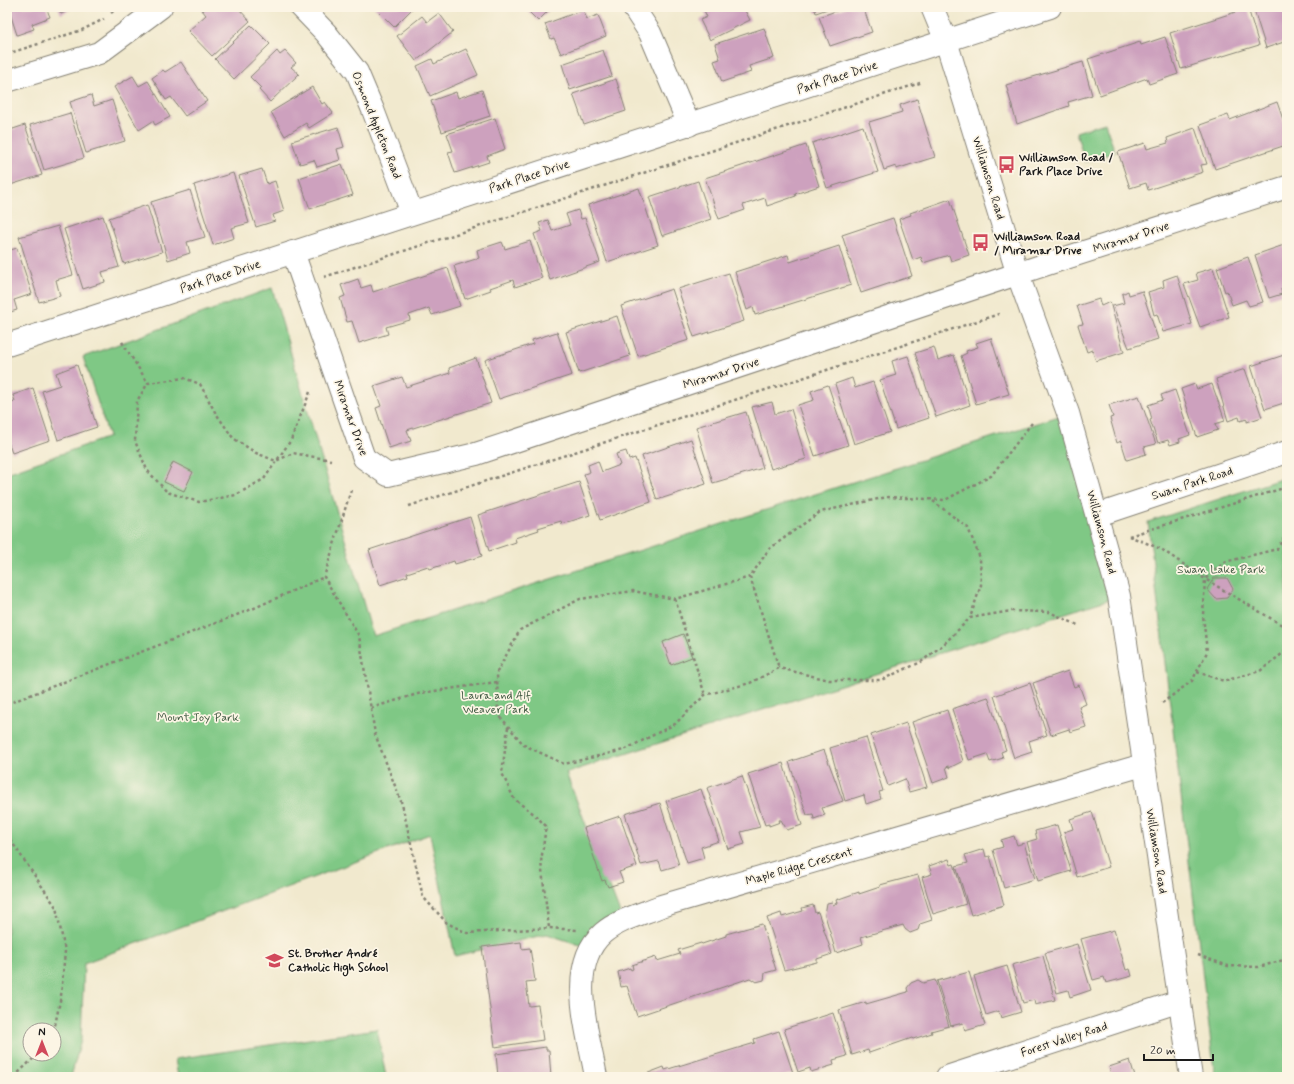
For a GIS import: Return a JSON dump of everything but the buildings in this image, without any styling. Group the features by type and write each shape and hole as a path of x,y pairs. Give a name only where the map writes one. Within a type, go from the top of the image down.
{"street":[{"path":"7,81 99,53 161,7"},
{"name":"Osmond Appleton Road","path":"301,7 326,33 357,72 412,213"},
{"path":"633,7 650,33 689,125"},
{"name":"Williamson Road","path":"932,7 946,41 1018,275 1068,413 1098,515 1119,596 1191,1077"},
{"name":"Park Place Drive","path":"7,346 412,213 689,125 1050,7"},
{"name":"Miramar Drive","path":"293,252 364,458 388,475 476,454 1287,187"},
{"name":"Swan Park Road","path":"1098,515 1287,452"},
{"name":"Maple Ridge Crescent","path":"596,1077 581,990 584,964 589,948 603,933 622,922 661,906 1143,764"},
{"name":"Forest Valley Road","path":"948,1077 1180,1002"}],"path":[{"path":"7,54 82,30 106,18 118,7"},
{"path":"324,278 922,82"},
{"path":"409,506 999,314"},
{"path":"122,342 148,383"},
{"path":"148,383 184,378 200,384 215,412 233,438 256,453 276,461 293,453 331,460"},
{"path":"148,383 137,401 135,441 147,470 168,492 199,502 236,495 264,479 292,440 310,392"},
{"path":"932,500 968,528 980,558 981,585 970,618 945,643 921,662 881,680 829,680 779,668 750,683 705,695 675,724 624,750 564,764 524,745 498,714 497,672 520,630 580,599 633,591 675,599 750,577 770,549 820,512 887,497 945,500 991,476 1032,424"},
{"path":"1287,487 1129,536 1161,549 1205,579 1287,628"},
{"path":"351,490 324,577 359,636 375,734 402,804 423,897 447,923 467,933 549,928 603,933"},
{"path":"1162,702 1192,682 1206,652 1203,615 1205,579 1225,562 1277,549 1287,533"},
{"path":"7,704 252,609 324,577"},
{"path":"750,577 779,668"},
{"path":"675,599 705,695"},
{"path":"970,618 1011,611 1049,612 1080,626"},
{"path":"1197,672 1224,682 1260,671 1287,650"},
{"path":"371,708 421,693 497,682"},
{"path":"508,726 502,773 514,799 534,814 546,826 541,862 549,928"},
{"path":"7,835 56,907 64,951 61,996 56,1022"},
{"path":"1198,955 1228,966 1258,967 1287,959"},
{"path":"14,1077 30,1062"}],"green space":[{"path":"1105,123 1115,152 1085,162 1076,132"},
{"path":"272,288 373,636 1068,413 1119,596 566,773 623,921 589,948 547,934 455,956 430,834 84,963 81,1040 71,1077 7,1077 7,473 109,437 83,357"},
{"name":"Swan Lake Park","path":"1287,477 1287,1077 1215,1077 1148,522"},
{"path":"377,1029 386,1077 178,1077 175,1059"}],"place":[{"name":"Williamson Road / Park Place Drive","path":"1006,164"},
{"name":"Williamson Road / Miramar Drive","path":"981,243"},
{"name":"St. Brother André Catholic High School","path":"275,960"}],"park label":[{"name":"Laura and Alf Weaver Park","path":"496,702"},
{"name":"Mount Joy Park","path":"198,717"}]}
